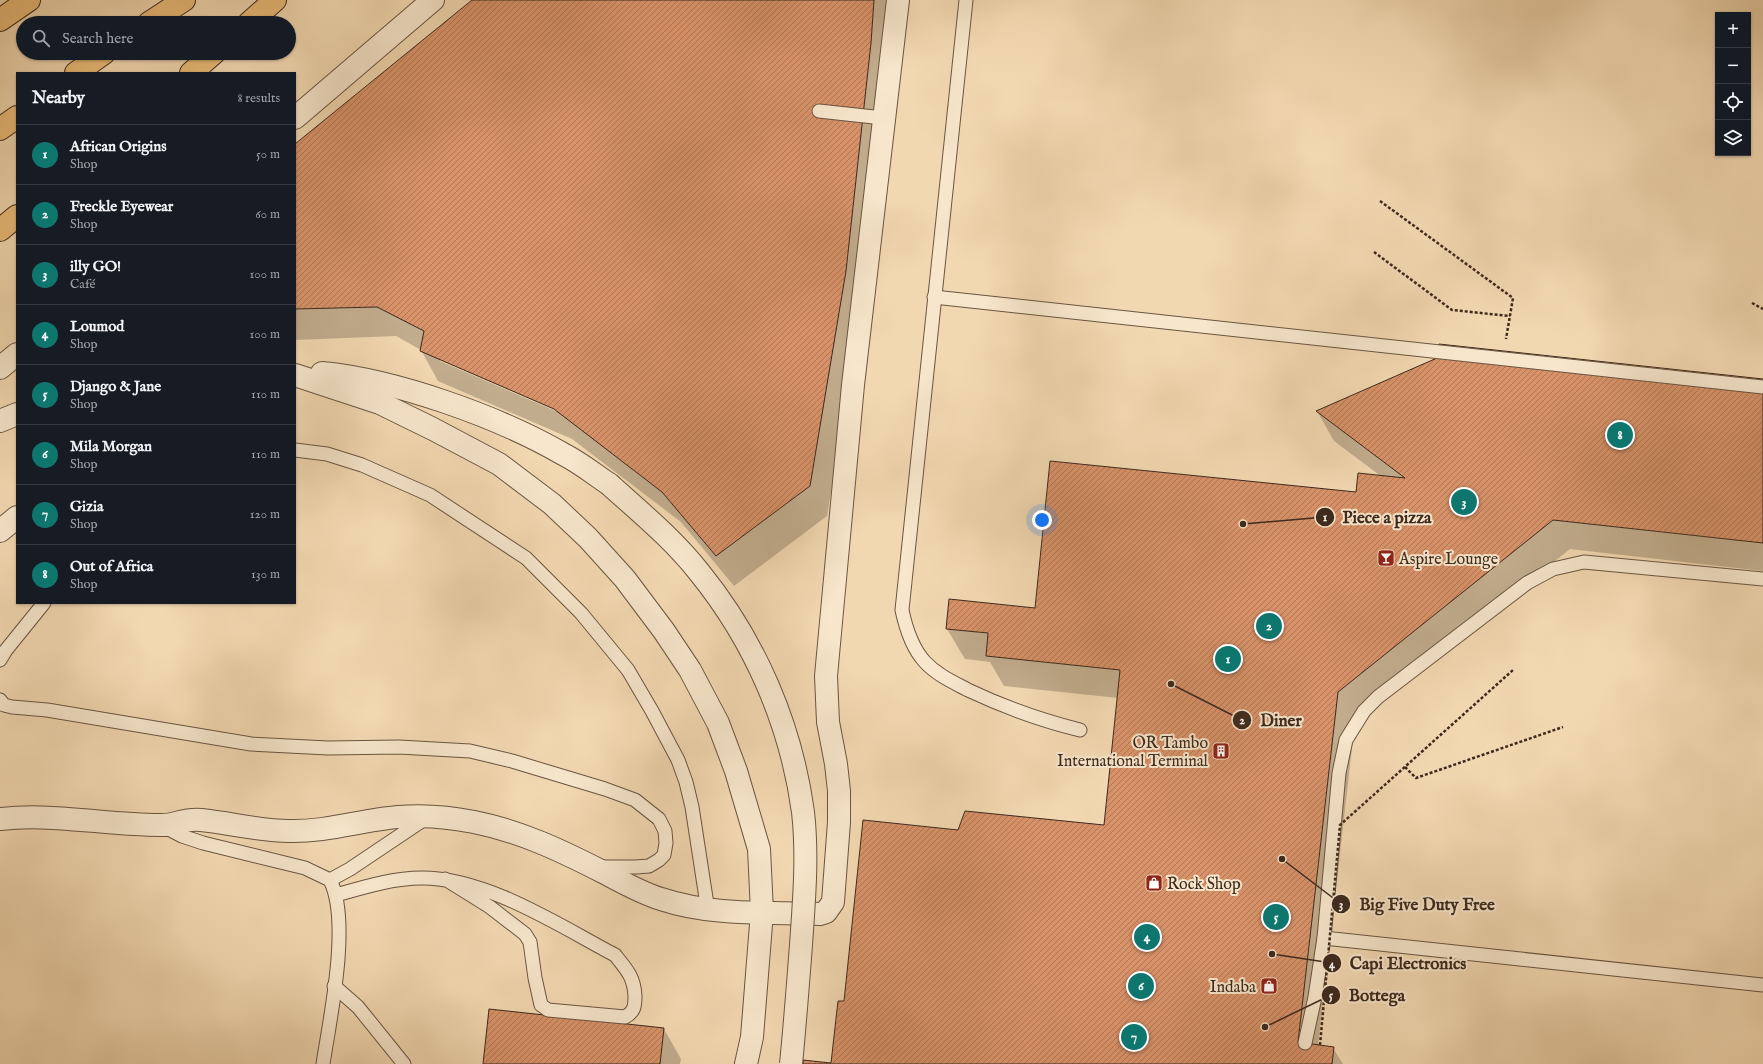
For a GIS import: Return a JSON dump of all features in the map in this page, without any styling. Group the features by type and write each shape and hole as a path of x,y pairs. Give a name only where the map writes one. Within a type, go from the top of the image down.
{"highway":[{"path":"0,20 29,0"},
{"path":"160,16 184,0"},
{"path":"257,16 275,0"},
{"path":"77,72 94,60"},
{"path":"192,72 206,60"},
{"path":"0,129 16,118"},
{"path":"0,230 16,217"}],"street":[{"path":"296,117 433,0"},
{"path":"0,819 24,816 163,826 184,819 199,819 272,830 292,831 398,817 428,816 473,821 503,829 545,844 660,899 708,911 820,914 826,912 833,902 839,822 839,791 836,764 828,722 826,676 850,416 883,118 898,0"},
{"path":"0,368 16,355"},
{"path":"296,371 328,374 383,384 435,399 485,417 564,454 609,484 672,543 698,572 721,602 743,637 766,681 780,715 794,762 801,799 805,864 804,909 791,1064"},
{"path":"296,375 380,403 433,429 498,464 552,504 588,538 625,579 664,631 690,670 718,723 736,771 759,849 762,912 752,1037 746,1064"},
{"path":"0,421 16,414"},
{"path":"0,532 16,518"}],"lane":[{"path":"966,0 902,591 904,624 909,637 924,661 937,673 952,683 1013,711 1080,730"},
{"path":"819,111 883,118"},
{"path":"934,297 1763,387"},
{"path":"296,450 327,454 362,465 430,495 526,558 581,613 628,670 678,760 686,782 692,807 708,911"},
{"path":"1305,1043 1315,997 1324,938 1339,773 1346,740 1364,711 1378,697 1522,587 1553,569 1584,562 1763,579"},
{"path":"0,660 6,650 43,604"},
{"path":"0,700 4,705 12,707 47,710 251,744 328,748 399,747 470,751 520,763 605,789 635,800 659,819 665,831 666,843 664,854 660,860 650,866 636,868 592,866"},
{"path":"330,880 350,869 428,816"},
{"path":"163,826 182,836 203,843 305,868 330,880 336,895 340,924 324,1064"},
{"path":"336,895 390,881 422,878 445,880 500,895 615,955 627,969 634,982 635,1004 633,1011 625,1017 548,1010 542,1005 534,978 530,942 524,934 490,907 445,880"},
{"path":"1324,938 1763,985"},
{"path":"334,986 358,1007 401,1062"}],"path":[{"path":"1380,201 1513,298 1506,344"},
{"path":"1374,252 1452,310 1510,316"},
{"path":"1752,303 1763,309"},
{"path":"1320,1045 1340,825 1513,670"},
{"path":"1405,767 1416,778 1563,727"}],"building":[{"path":"472,0 874,0 871,43 846,271 810,486 716,556 662,492 554,409 420,351 424,331 377,307 296,309 296,143"},
{"name":"OR Tambo International Terminal","path":"1439,344 1763,379 1763,543 1553,520 1338,692 1298,1042 1334,1047 1332,1064 803,1064 803,1060 831,1063 838,1001 844,1001 863,820 958,830 965,811 1104,825 1120,670 986,656 988,633 946,629 949,599 1035,608 1050,461 1356,492 1358,473 1405,478 1316,411 1437,358"},
{"path":"489,1009 664,1028 660,1064 483,1064"}],"place":[{"name":"Out of Africa","path":"1620,435"},
{"name":"illy GO!","path":"1464,502"},
{"name":"Piece a pizza","path":"1243,524"},
{"name":"Aspire Lounge","path":"1386,558"},
{"name":"Freckle Eyewear","path":"1269,626"},
{"name":"African Origins","path":"1228,659"},
{"name":"Diner","path":"1171,684"},
{"name":"OR Tambo International Terminal","path":"1221,751"},
{"name":"Big Five Duty Free","path":"1282,859"},
{"name":"Rock Shop","path":"1154,883"},
{"name":"Django & Jane","path":"1276,917"},
{"name":"Loumod","path":"1147,937"},
{"name":"Capi Electronics","path":"1272,954"},
{"name":"Mila Morgan","path":"1141,986"},
{"name":"Indaba","path":"1269,986"},
{"name":"Bottega","path":"1265,1027"},
{"name":"Gizia","path":"1134,1037"}]}
